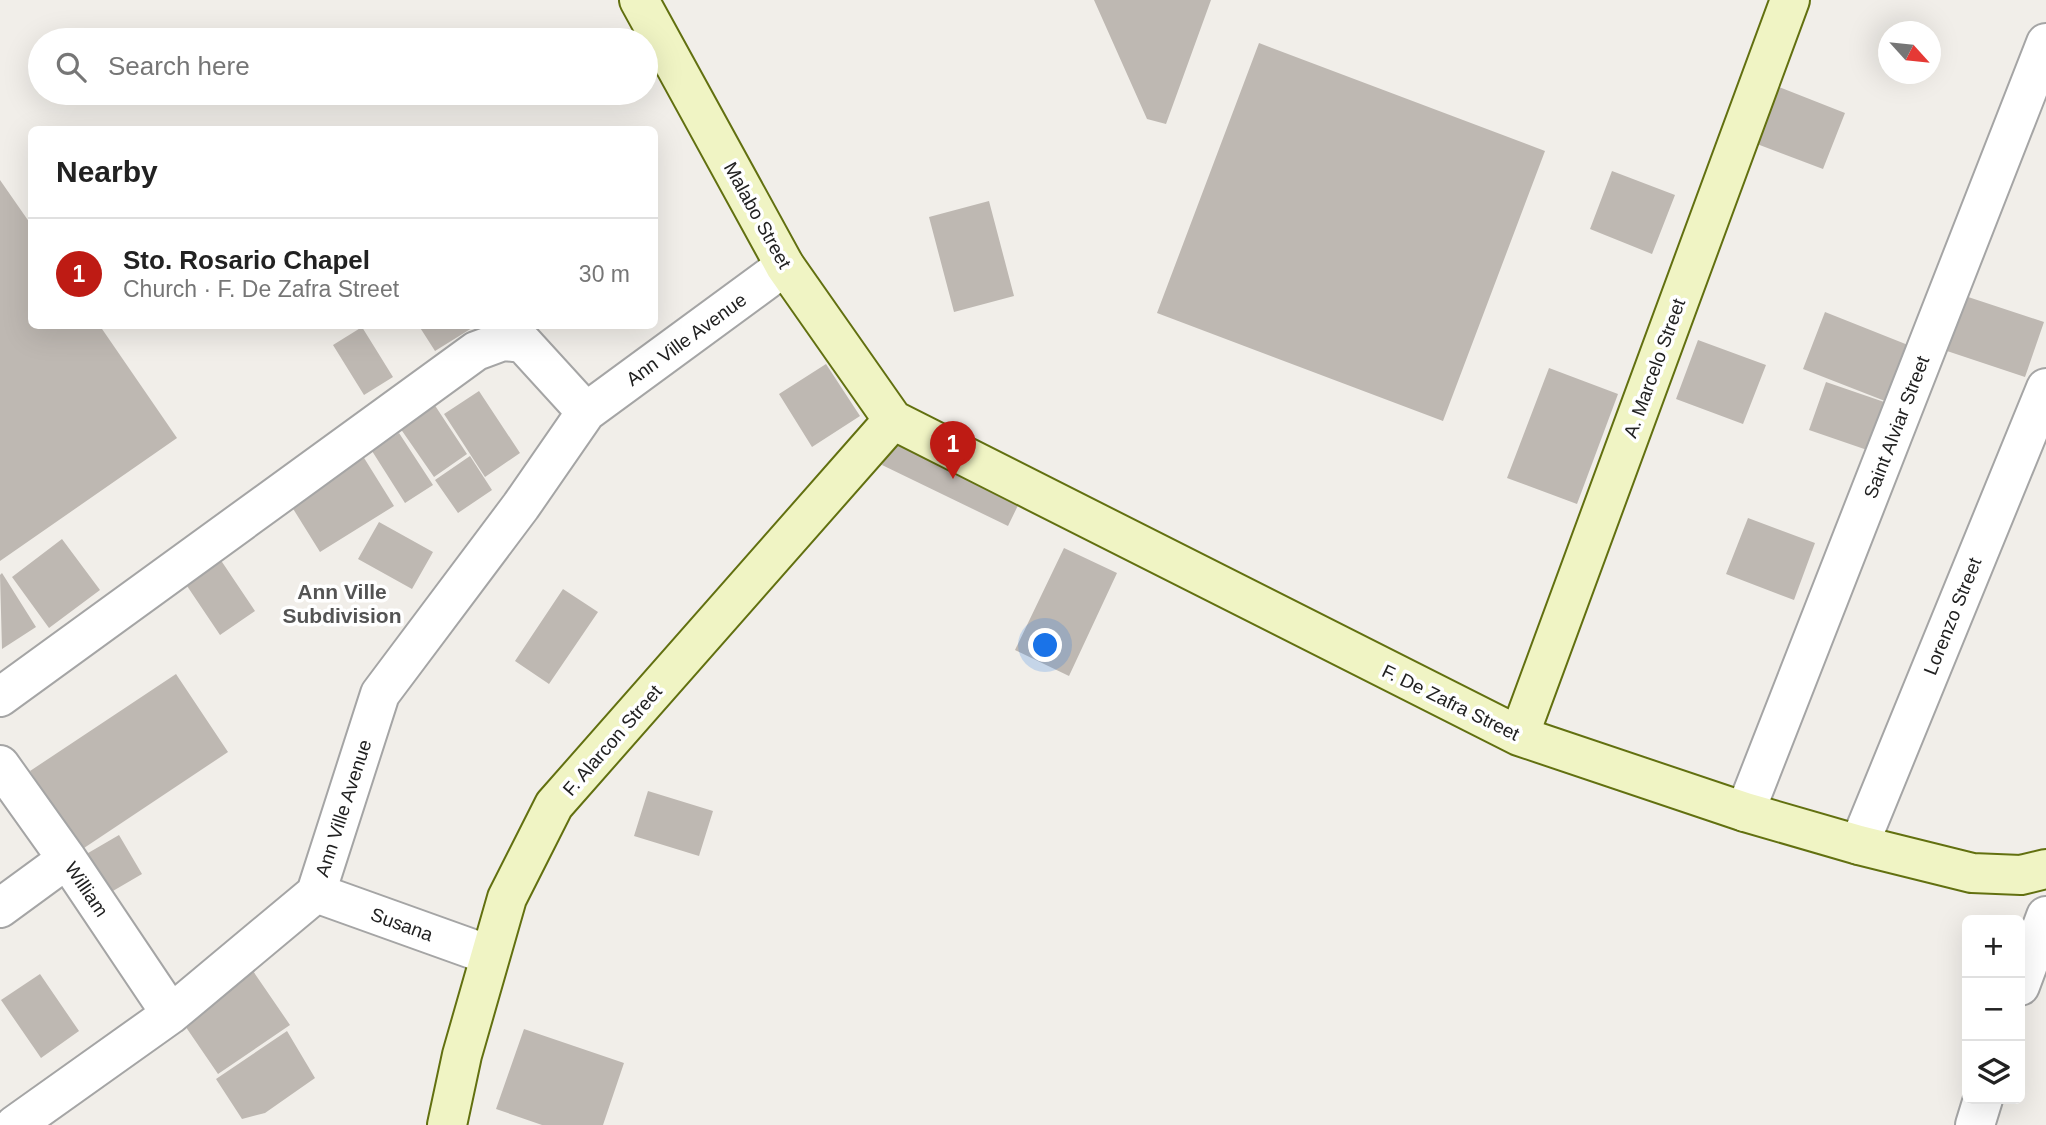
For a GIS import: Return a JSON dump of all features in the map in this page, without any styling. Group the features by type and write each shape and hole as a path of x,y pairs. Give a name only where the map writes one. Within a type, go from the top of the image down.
{"street":[{"name":"Malabo Street","path":"639,0 654,28"},
{"name":"A. Marcelo Street","path":"1519,736 1790,0"},
{"name":"Malabo Street","path":"658,35 785,266 894,420"},
{"name":"Saint Alviar Street","path":"1745,812 2046,43"},
{"name":"Ann Ville Avenue","path":"15,1125 171,1014 316,893 380,694 522,506 586,412 785,266"},
{"path":"0,697 476,351 503,341 523,342 586,412"},
{"name":"Lorenzo Street","path":"1859,845 2046,388"},
{"name":"F. De Zafra Street","path":"894,420 1519,736 1745,812 1859,845 1972,873 2021,875 2046,869"},
{"name":"F. Alarcon Street","path":"447,1125 462,1055 507,898 554,805 894,420"},
{"name":"William","path":"0,765 171,1014"},
{"path":"0,908 67,859"},
{"name":"Susana","path":"316,893 489,955"},
{"path":"2023,978 2046,916"},
{"path":"1975,1125 1981,1104"}],"building":[{"path":"1094,0 1211,0 1166,124 1147,119"},
{"path":"1259,43 1545,151 1443,421 1157,313"},
{"path":"1779,87 1845,113 1823,169 1757,144"},
{"path":"1612,171 1675,195 1652,254 1590,229"},
{"path":"0,180 28,220 28,329 102,329 177,438 0,561"},
{"path":"989,201 1014,296 954,312 929,217"},
{"path":"1953,292 2044,322 2025,377 1935,347"},
{"path":"1825,312 1908,345 1885,401 1803,369"},
{"path":"363,329 393,377 364,395 333,345"},
{"path":"421,329 470,329 435,351"},
{"path":"1698,340 1766,365 1743,424 1676,399"},
{"path":"826,364 860,416 812,447 779,394"},
{"path":"1549,368 1618,394 1577,504 1507,478"},
{"path":"1826,382 1890,404 1873,452 1809,430"},
{"path":"479,391 520,453 485,477 444,414"},
{"path":"432,401 467,454 434,477 398,425"},
{"path":"899,431 1024,493 1008,526 882,465"},
{"path":"399,433 433,485 405,503 372,451"},
{"path":"361,453 394,506 320,552 287,499"},
{"path":"470,456 492,490 458,513 435,480"},
{"path":"1748,518 1815,543 1794,600 1726,574"},
{"path":"379,522 433,552 412,589 358,559"},
{"path":"62,539 100,590 49,628 12,577"},
{"path":"1064,548 1117,573 1069,676 1015,650"},
{"path":"216,553 255,611 220,635 181,577"},
{"path":"2,573 36,627 2,649 0,575"},
{"path":"563,589 598,612 549,684 515,661"},
{"path":"176,674 228,752 81,850 30,771"},
{"path":"648,791 713,811 699,856 634,836"},
{"path":"119,835 142,874 106,895 83,856"},
{"path":"251,968 290,1025 218,1074 179,1017"},
{"path":"40,974 79,1031 41,1058 1,1000"},
{"path":"524,1029 624,1063 603,1125 542,1125 496,1109"},
{"path":"287,1031 315,1078 265,1113 242,1119 216,1079"}],"place":[{"name":"Sto. Rosario Chapel","path":"953,479"}],"district":[{"name":"Ann Ville Subdivision","path":"342,604"}]}
